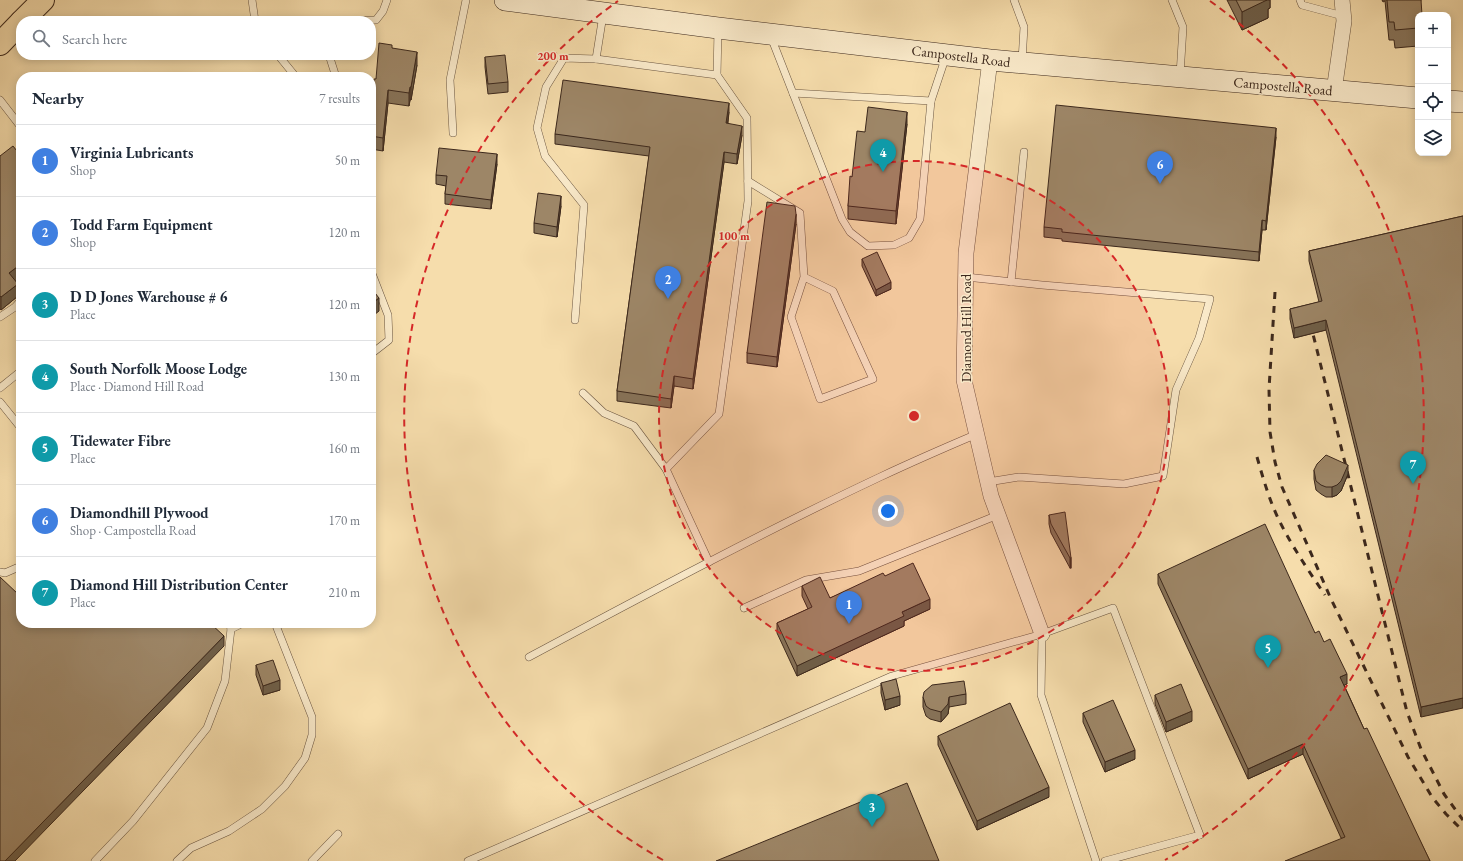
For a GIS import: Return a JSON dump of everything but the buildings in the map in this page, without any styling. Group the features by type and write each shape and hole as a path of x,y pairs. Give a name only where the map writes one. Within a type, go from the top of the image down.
{"main road":[{"path":"28,16 43,0"},
{"name":"Campostella Road","path":"504,0 718,28 990,60 1415,98"},
{"path":"0,44 16,28"},
{"path":"1451,101 1463,102"}],"street":[{"path":"1334,91 1344,16 1342,0"},
{"name":"Diamond Hill Road","path":"990,60 966,253 964,380 991,496 1042,634"}],"lane":[{"path":"252,0 254,16"},
{"path":"376,20 383,11 387,0"},
{"path":"453,133 450,80 466,0"},
{"path":"1014,0 1024,27 1022,63"},
{"path":"1172,0 1183,26 1180,77"},
{"path":"1300,0 1302,5 1344,16"},
{"path":"596,59 604,12"},
{"path":"666,469 719,414 748,201 747,118 717,75 718,28"},
{"path":"769,33 842,219 850,232 868,246 894,245 909,238 920,219 931,102 946,55"},
{"path":"575,320 584,205 545,156 537,128 546,86 564,58 596,59 717,75"},
{"path":"282,60 292,72"},
{"path":"331,60 334,72"},
{"path":"793,93 931,102"},
{"path":"0,100 16,121"},
{"path":"1011,282 1024,152"},
{"path":"748,181 800,213 804,277 791,317 820,399 873,379 833,291 804,277"},
{"path":"966,277 1210,299 1199,338 1176,390 1162,476 1124,484 1019,477 988,482"},
{"path":"376,284 388,315 389,340 376,350"},
{"path":"0,317 16,306"},
{"path":"0,388 16,375"},
{"path":"583,393 604,413 634,426 666,469 710,562"},
{"path":"0,402 16,422"},
{"path":"529,656 710,562 880,477 977,434"},
{"path":"744,608 806,580 860,571 998,516"},
{"path":"0,572 5,573 16,568"},
{"path":"468,861 892,676 1042,634 1113,608 1200,835 1105,861"},
{"path":"95,861 133,821 207,728 225,681 231,628"},
{"path":"177,861 191,848 229,831 262,809 285,786 305,758 312,735 312,717 277,628"},
{"path":"1042,634 1041,695 1096,861"},
{"path":"312,861 338,834"}],"railway":[{"path":"1275,292 1269,389 1270,432 1275,462 1282,487 1331,599 1408,757 1432,797 1463,831"},
{"path":"1310,322 1407,712 1421,749 1444,794 1463,820"},
{"path":"1257,457 1269,496 1278,518 1294,548 1325,595"}],"place":[{"name":"South Norfolk Moose Lodge","path":"883,172"},
{"name":"Diamondhill Plywood","path":"1160,184"},
{"name":"Todd Farm Equipment","path":"668,299"},
{"name":"Diamond Hill Distribution Center","path":"1413,484"},
{"name":"Virginia Lubricants","path":"849,624"},
{"name":"Tidewater Fibre","path":"1268,668"},
{"name":"D D Jones Warehouse # 6","path":"872,827"}]}
